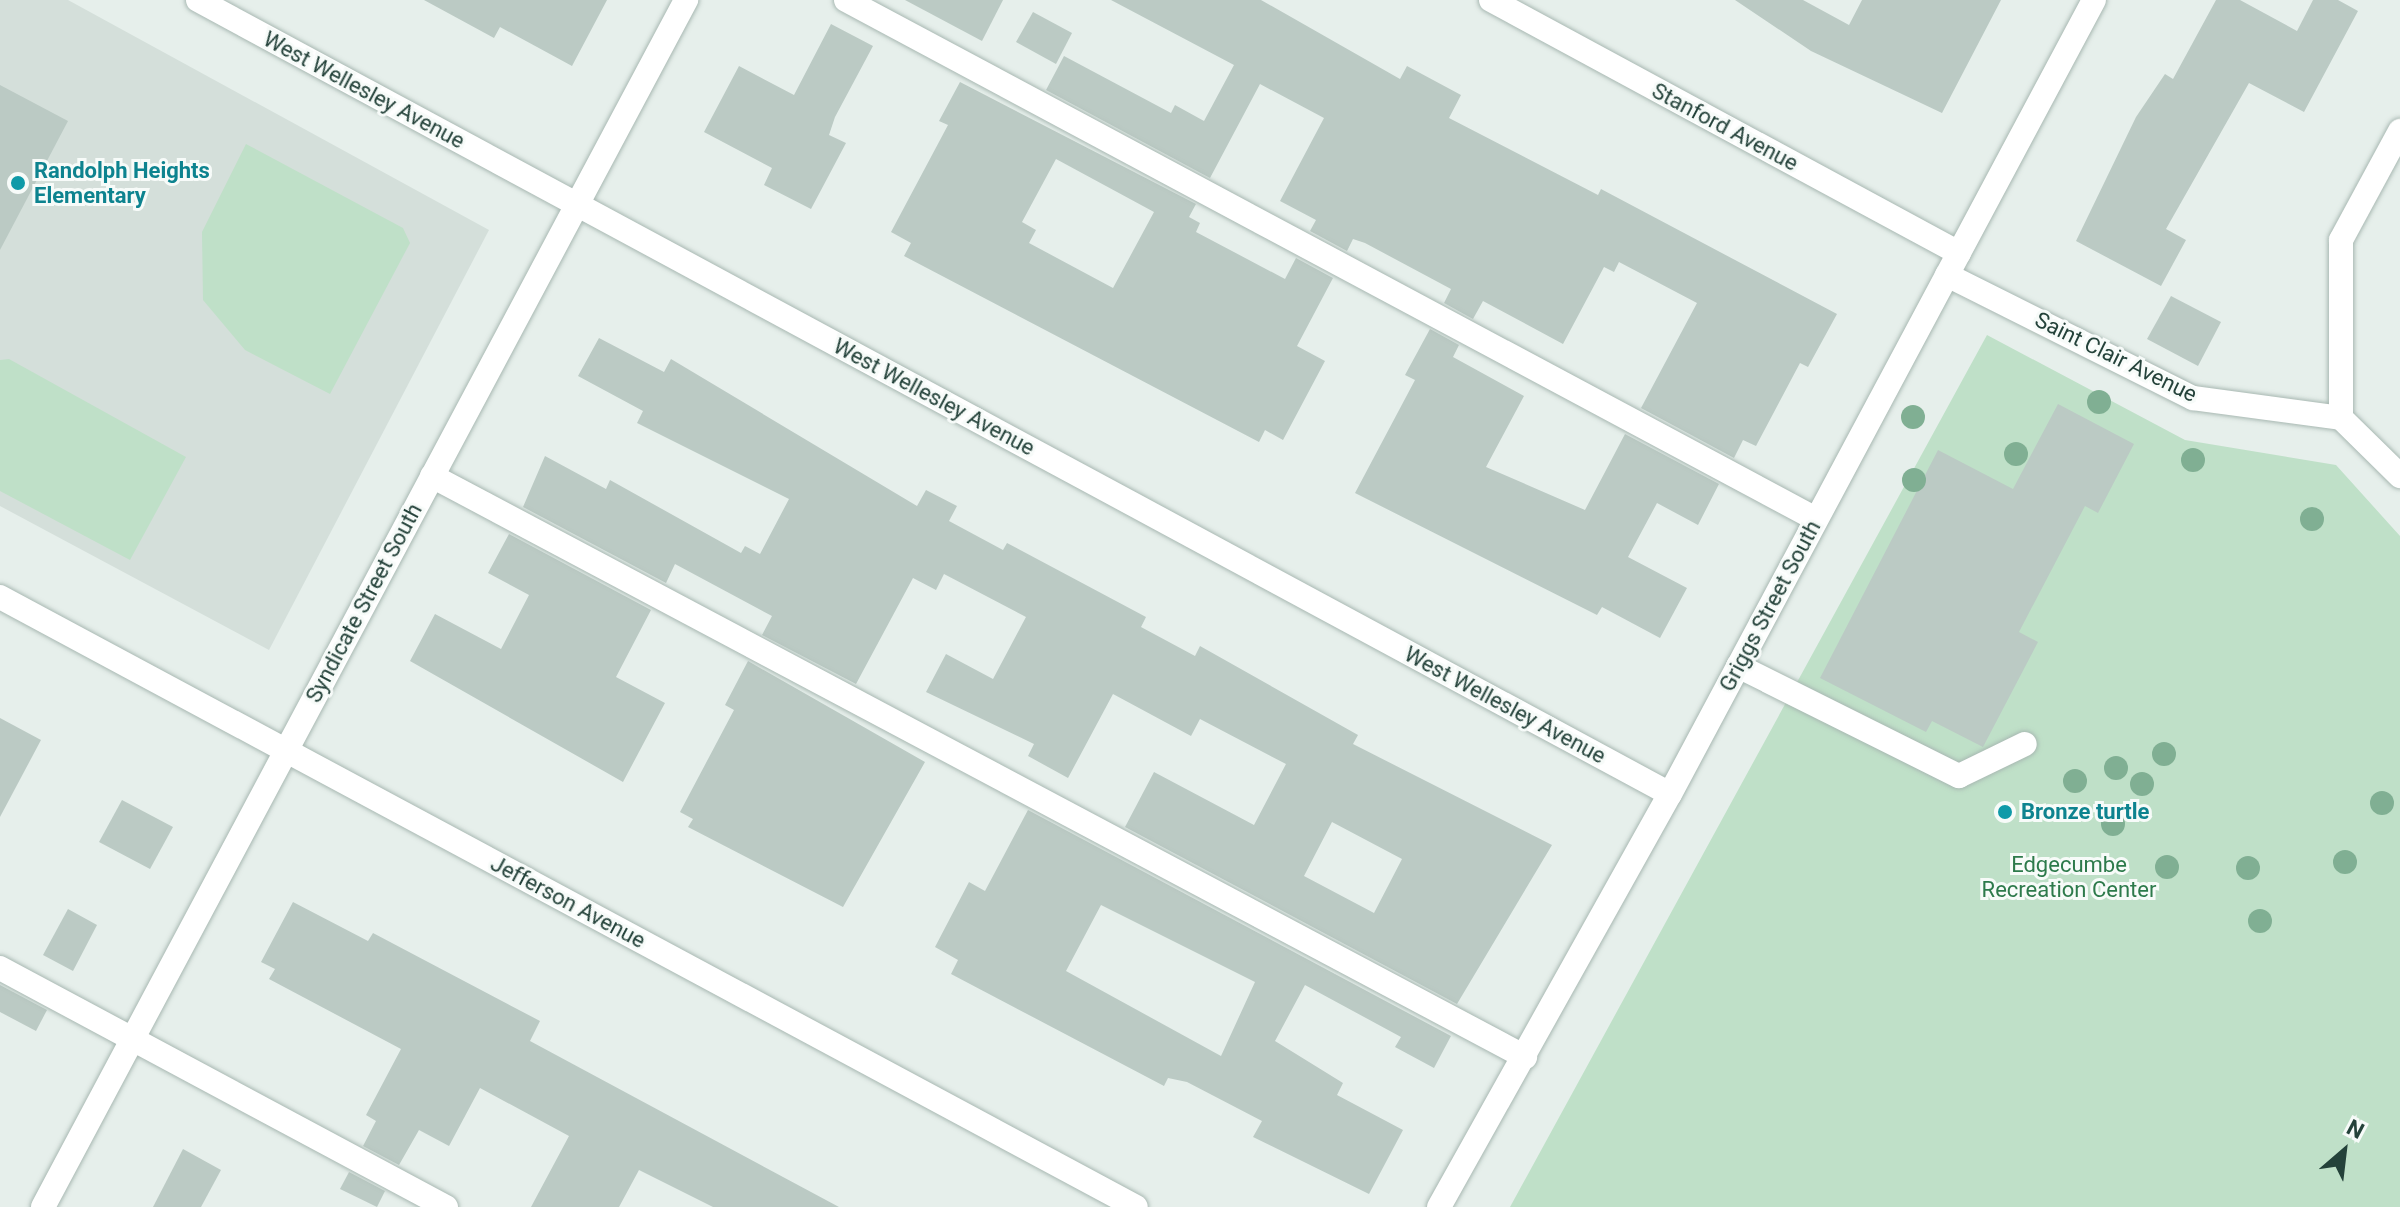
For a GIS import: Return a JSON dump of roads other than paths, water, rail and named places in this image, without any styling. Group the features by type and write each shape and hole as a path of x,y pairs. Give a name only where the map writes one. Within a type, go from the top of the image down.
{"street":[{"name":"West Wellesley Avenue","path":"198,0 1670,794"},
{"name":"Syndicate Street South","path":"43,1207 686,0"},
{"path":"846,0 1816,519"},
{"name":"Stanford Avenue","path":"1491,0 1953,264"},
{"name":"Griggs Street South","path":"1439,1207 1670,794 2094,0"},
{"path":"2400,131 2341,240 2341,418 2400,476"},
{"name":"Saint Clair Avenue","path":"1953,264 2193,398 2341,418"},
{"path":"432,476 1525,1057"},
{"name":"Jefferson Avenue","path":"0,597 1136,1207"},
{"path":"1738,666 1959,776 2025,744"},
{"path":"0,968 446,1207"}],"place":[{"name":"Randolph Heights Elementary","path":"18,183"},
{"name":"Bronze turtle","path":"2005,812"}],"park label":[{"name":"Edgecumbe Recreation Center","path":"2069,876"}]}
